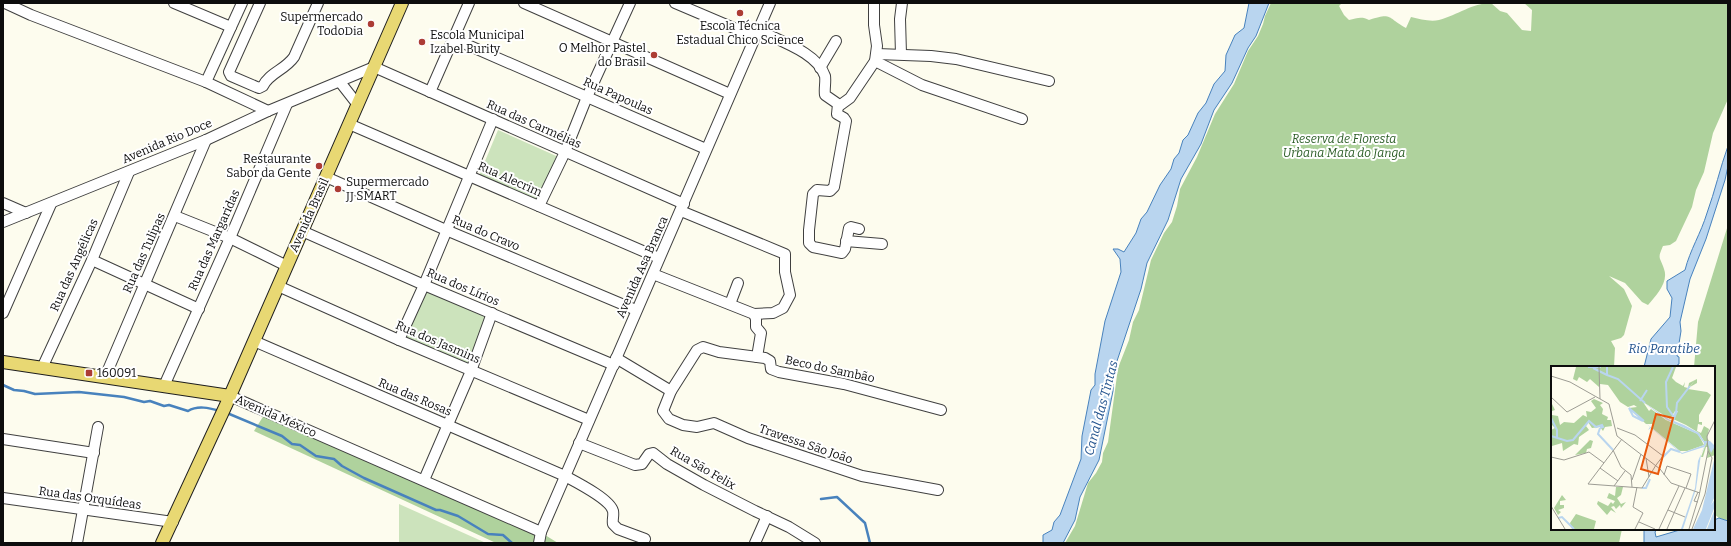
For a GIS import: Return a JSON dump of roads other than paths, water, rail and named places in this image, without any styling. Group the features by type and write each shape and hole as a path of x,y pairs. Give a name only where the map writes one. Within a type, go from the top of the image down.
{"main road":[{"name":"Avenida Brasil","path":"162,543 228,401 402,3"},
{"name":"Avenida México","path":"3,362 164,386 228,401"}],"street":[{"path":"5,3 31,15 206,82 268,111"},
{"path":"174,3 231,27"},
{"path":"206,82 242,3"},
{"path":"260,3 229,72 231,76 259,88 263,86 268,78 289,64 294,57 318,3"},
{"path":"430,92 469,3"},
{"path":"524,3 730,94"},
{"path":"539,206 565,152 587,97 630,3"},
{"path":"675,3 803,52 812,58 825,76 825,95 839,106"},
{"name":"Avenida Asa Branca","path":"539,543 537,530 565,476 590,420 636,310 770,3"},
{"path":"859,229 850,227 844,252 840,253 810,245 809,240 813,194 820,189 830,191 833,190 845,125 845,119 838,114 839,106 850,98 876,57 874,3"},
{"path":"901,54 900,19 902,3"},
{"name":"Rua Papoulas","path":"454,39 706,148"},
{"path":"820,68 836,41"},
{"path":"876,57 901,54 956,59 1049,81"},
{"path":"876,57 922,86 1022,119"},
{"name":"Avenida Rio Doce","path":"3,222 206,140 268,111 374,67"},
{"name":"Rua das Carmélias","path":"374,67 493,119 785,254 785,272 790,290 788,300 779,311 765,314 754,314"},
{"path":"340,82 358,105"},
{"name":"Rua das Margaridas","path":"164,386 230,238 287,104"},
{"path":"399,340 424,285 493,119"},
{"name":"Rua Alecrim","path":"349,124 660,258"},
{"name":"Rua das Tulipas","path":"104,377 175,216 206,140"},
{"name":"Rua das Angélicas","path":"42,368 92,260 129,172"},
{"name":"Rua do Cravo","path":"326,177 446,230 636,310"},
{"path":"3,203 26,213"},
{"path":"3,313 50,204"},
{"path":"175,216 230,238 287,266"},
{"name":"Rua dos Lírios","path":"302,231 424,285 615,361 671,391"},
{"path":"846,241 882,244"},
{"path":"92,260 145,283 198,309"},
{"path":"653,274 754,314 756,319 756,327 762,333 757,357 719,352 706,347 700,348 671,391"},
{"path":"730,304 738,283"},
{"name":"Rua dos Jasmins","path":"278,286 471,371 590,420"},
{"path":"424,480 471,371 492,313"},
{"name":"Rua das Rosas","path":"254,341 565,476 599,496 610,506 613,512 613,524 618,529 645,539"},
{"name":"Beco do Sambão","path":"757,357 768,359 770,361 771,369 779,372 844,384 941,410"},
{"name":"Travessa São João","path":"671,391 664,411 668,420 683,425 697,427 714,423 748,438 862,476 938,490"},
{"name":"Avenida México","path":"228,401 424,480 537,530"},
{"path":"77,543 98,427"},
{"path":"3,439 94,453"},
{"name":"Rua São Felix","path":"579,443 635,465 642,464 649,454 653,453 667,464 717,492 801,533 815,543"},
{"name":"Rua das Orquídeas","path":"3,498 173,522"},
{"path":"755,543 767,516"}],"water":[{"name":"Canal das Tintas","path":"1249,3 1269,3 1256,36 1248,48 1232,83 1214,110 1201,144 1181,179 1168,220 1147,263 1141,289 1114,370 1113,391 1099,460 1080,497 1075,520 1063,543 1043,543 1043,535 1052,530 1054,522 1060,515 1081,459 1082,436 1091,390 1095,385 1095,374 1105,321 1121,272 1120,259 1113,249 1118,249 1124,252 1136,233 1141,219 1147,212 1160,185 1171,169 1174,159 1179,153 1183,140 1188,135 1198,113 1206,103 1214,84 1225,71 1226,55 1235,35 1244,28"},
{"name":"Rio Paratibe","path":"1728,146 1728,166 1725,180 1706,239 1690,279 1680,322 1681,331 1677,356 1679,357 1679,364 1676,366 1644,366 1651,339 1670,317 1672,298 1667,289 1667,281 1685,270 1705,220"},
{"path":"1719,518 1728,521 1728,543 1644,543 1644,530 1656,530 1655,532 1656,537 1680,530 1715,530 1715,520"}],"waterway":[{"path":"3,385 14,390 35,394 79,392 124,397 144,402 150,401 164,406 169,405 188,411 196,408 208,408 220,411"},
{"path":"227,413 282,436 292,444 300,445 316,456 334,459 342,466 364,478 436,510 458,516 488,534 503,535 512,543"},
{"path":"821,499 837,497 865,523 870,543"}],"place":[{"name":"Escola Técnica Estadual Chico Science","path":"740,13"},
{"name":"Supermercado TodoDia","path":"371,24"},
{"name":"Escola Municipal Izabel Burity","path":"422,42"},
{"name":"O Melhor Pastel do Brasil","path":"654,55"},
{"name":"Restaurante Sabor da Gente","path":"319,166"},
{"name":"Supermercado JJ SMART","path":"338,189"},
{"name":"160091","path":"89,373"}],"park label":[{"name":"Reserva de Floresta Urbana Mata do Janga","path":"1344,146"}]}
